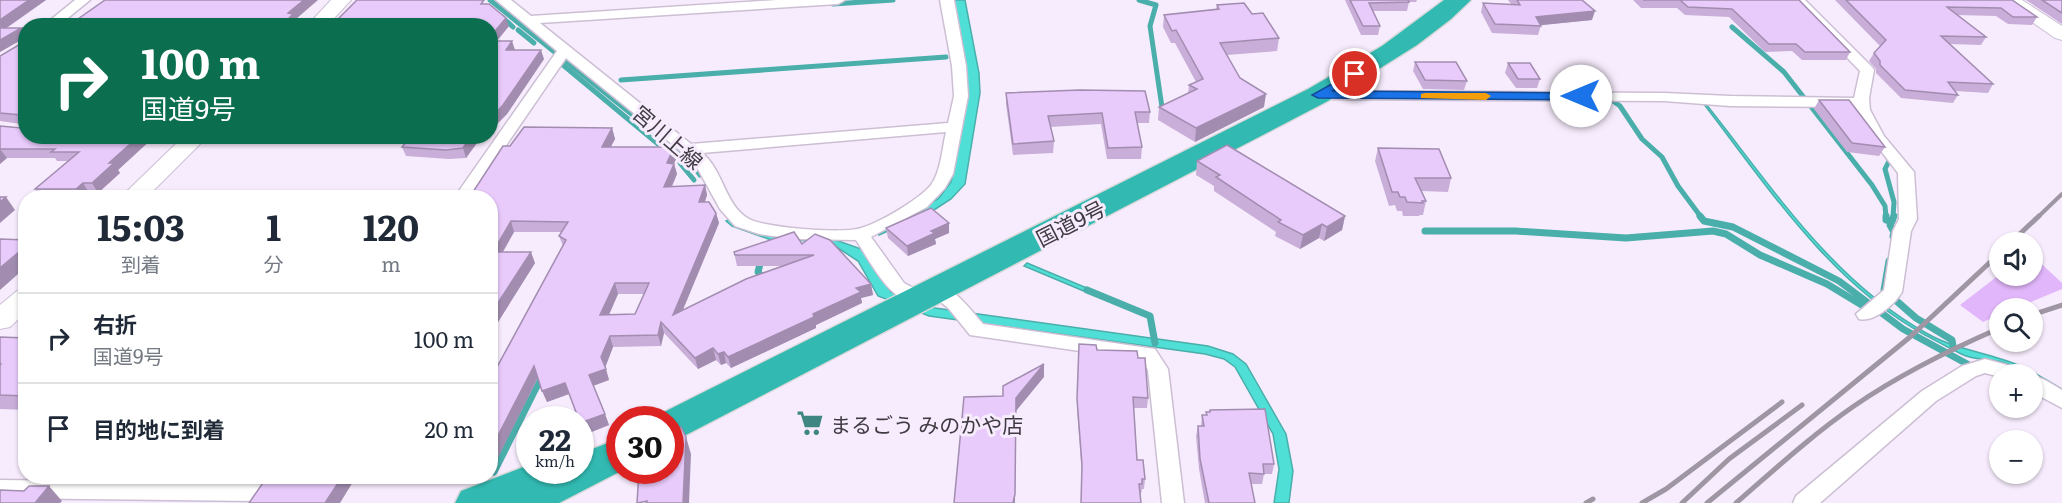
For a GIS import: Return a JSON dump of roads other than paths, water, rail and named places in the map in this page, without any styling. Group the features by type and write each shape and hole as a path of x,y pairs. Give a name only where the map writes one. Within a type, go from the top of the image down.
{"highway":[{"name":"国道9号","path":"684,419 1318,95 1423,32 1459,0"},
{"path":"521,503 561,490 606,462"},
{"path":"476,503 526,482 561,490"}],"main road":[{"path":"324,18 342,0"},
{"path":"2009,0 2062,34"},
{"path":"140,190 189,144"},
{"path":"0,320 18,304"}],"street":[{"path":"59,18 83,0"},
{"name":"宮川上線","path":"503,0 688,149 708,168 729,209 741,222 759,229 794,234 861,234"},
{"path":"527,20 838,0"},
{"path":"947,0 959,66 961,96 941,186 918,204 861,234 897,287 956,305 977,330 1148,354 1158,369 1173,503"},
{"path":"1798,0 1867,70 1861,103 1865,116 1889,153 1906,172 1908,219 1902,231 1893,292 1866,314"},
{"path":"468,190 565,50"},
{"path":"1318,95 1664,97 1730,102 1861,103"},
{"path":"688,149 955,127"},
{"path":"1804,503 1920,403 1970,371 1985,366 1989,367"},
{"path":"2043,389 2062,400"},
{"path":"0,489 257,492 262,484"}],"waterway":[{"path":"490,0 691,162 700,175"},
{"path":"833,4 893,0"},
{"path":"1139,0 1156,5 1150,26 1163,114"},
{"path":"502,17 513,27"},
{"path":"1732,27 1784,72 1872,185 1885,206 1886,217"},
{"path":"518,30 534,43"},
{"path":"621,80 946,57"},
{"path":"563,65 658,144"},
{"path":"1612,100 1620,106 1642,139 1662,157 1678,186 1701,217"},
{"path":"1887,155 1890,159 1885,169 1894,202 1893,217"},
{"path":"680,163 694,180"},
{"path":"1700,216 1704,221 1733,227 1839,281 1903,329 1969,365 1963,369"},
{"path":"1892,221 1894,216"},
{"path":"1886,217 1886,220 1892,221"},
{"path":"1892,221 1890,225 1894,232 1893,236"},
{"path":"1425,231 1516,231 1626,238 1713,231 1726,234 1760,255 1827,284 1865,307"},
{"path":"761,260 758,272 764,280"},
{"path":"1889,261 1884,290 1916,318 1952,340 1953,346"},
{"path":"1087,290 1150,316 1155,343"},
{"path":"498,464 542,376"}],"railway":[{"path":"2038,217 2062,194"},
{"path":"2022,232 2039,216"},
{"path":"1707,503 1910,337 1989,263"},
{"path":"2043,311 2062,305"},
{"path":"1736,503 1838,417 1889,384 1989,333"},
{"path":"1642,503 1666,489 1782,402"},
{"path":"1682,503 1729,459 1802,405"},
{"path":"1586,503 1593,499"}],"place":[{"name":"まるごう みのかや店","path":"810,423"}]}
